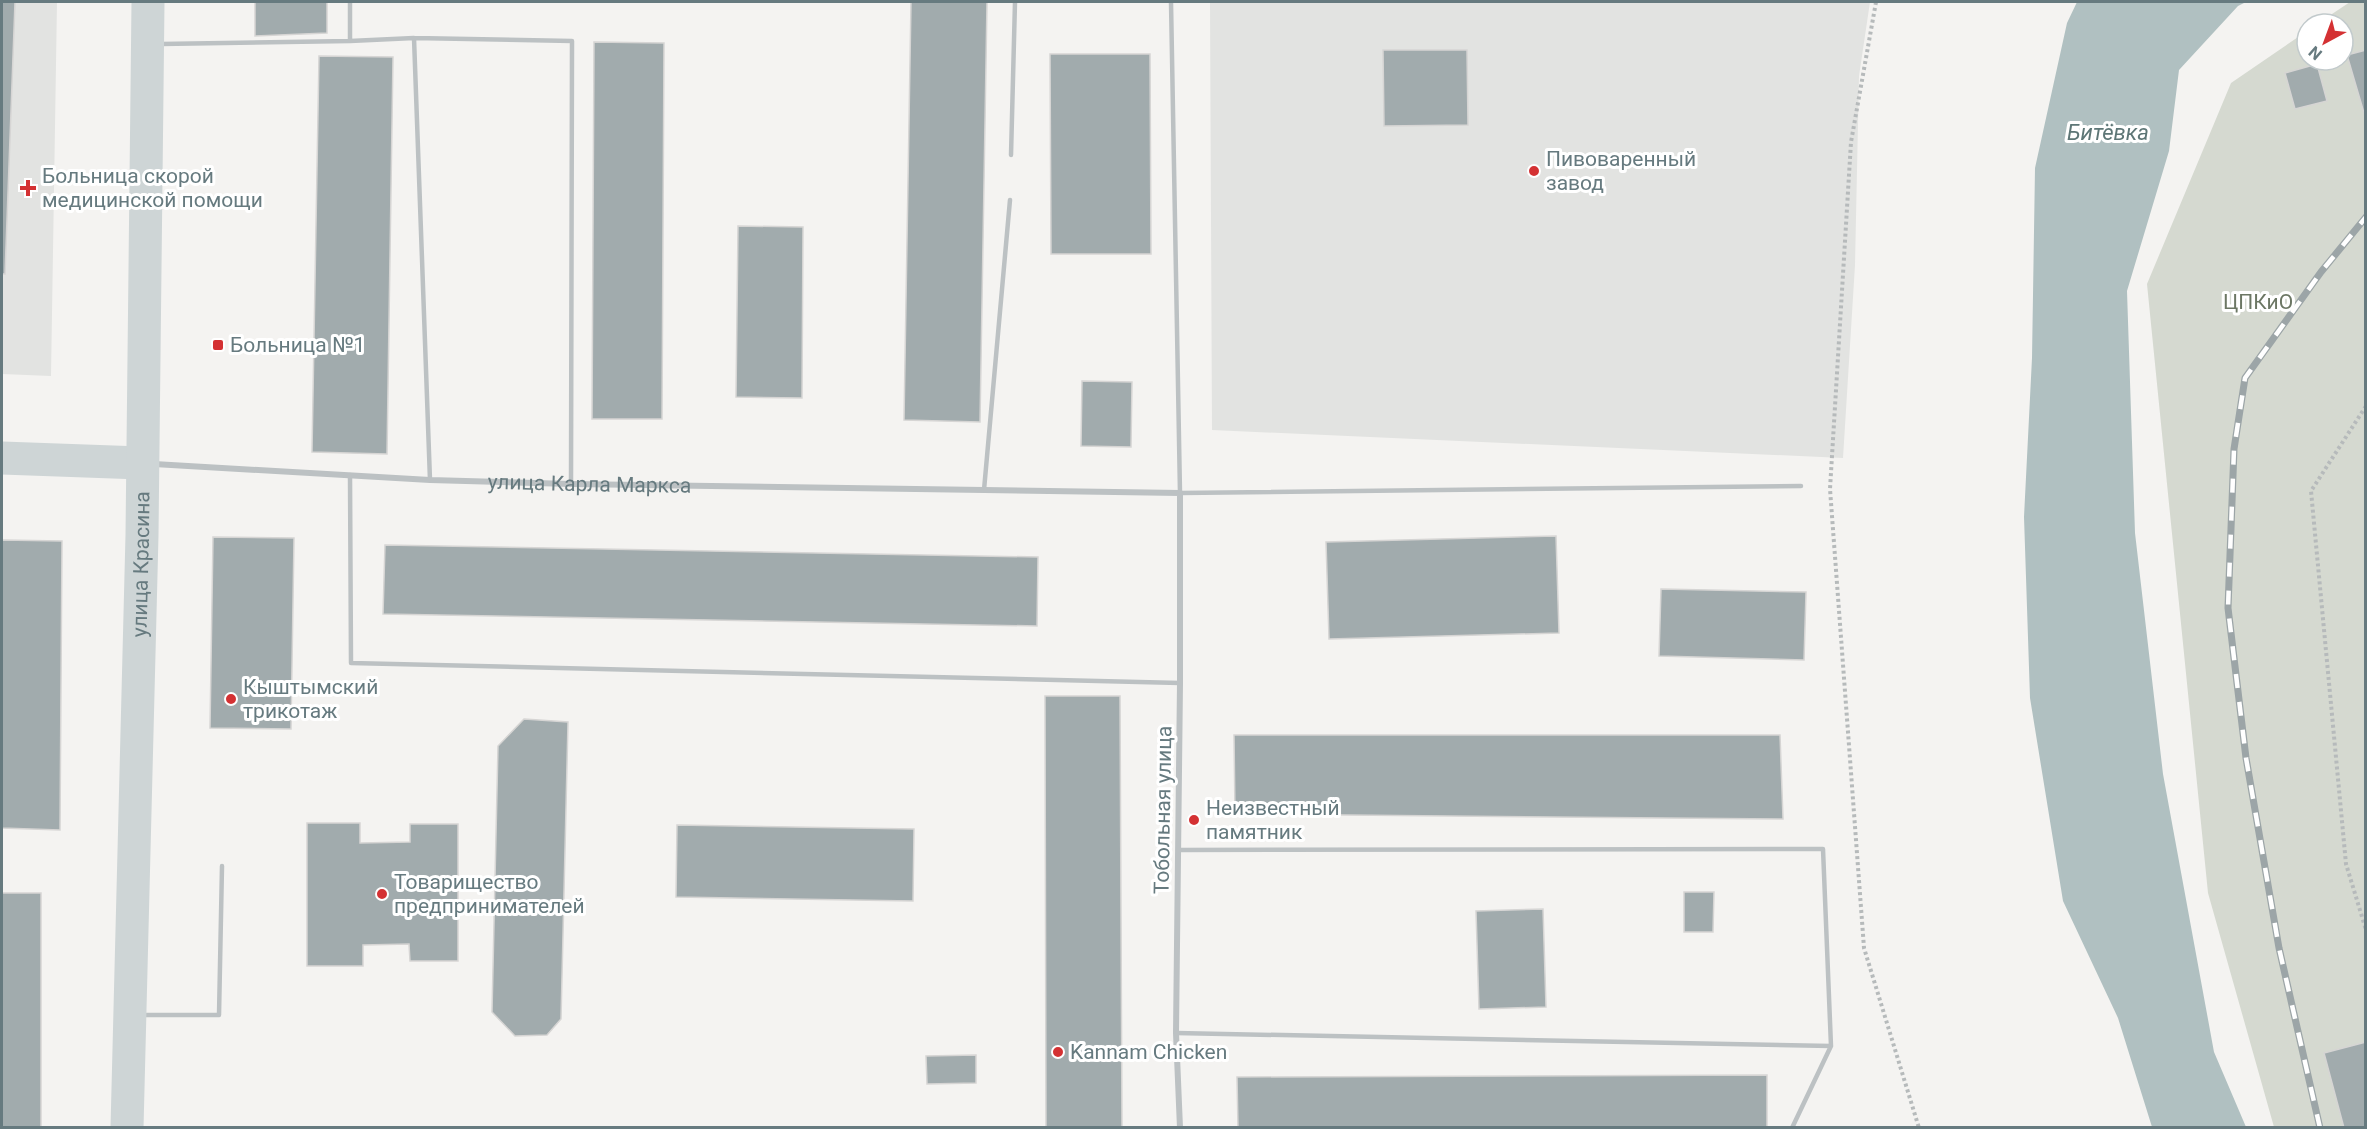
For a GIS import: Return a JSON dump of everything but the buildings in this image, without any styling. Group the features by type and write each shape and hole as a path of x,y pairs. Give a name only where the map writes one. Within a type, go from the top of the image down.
{"main road":[{"name":"улица Красина","path":"128,1128 142,535 147,2"},
{"name":"улица Карла Маркса","path":"2,458 141,463"}],"street":[{"name":"улица Карла Маркса","path":"141,463 430,480 1180,493"},
{"name":"Тобольная улица","path":"1180,493 1176,1033 1180,1128"}],"lane":[{"path":"350,2 350,41"},
{"path":"1011,155 1015,2"},
{"path":"1171,2 1180,493 1801,486"},
{"path":"147,44 414,38 572,41 571,484"},
{"path":"414,38 430,480"},
{"path":"984,490 1010,200"},
{"path":"350,475 351,663 1180,683"},
{"path":"1179,850 1823,849 1831,1046 1792,1128"},
{"path":"130,1015 219,1014 222,866"},
{"path":"1176,1033 1831,1046"}],"path":[{"path":"1876,2 1851,142 1830,489 1864,948 1919,1128"},
{"path":"2366,406 2311,491 2346,864 2366,930"}],"shaded area":[{"name":"Больница скорой медицинской помощи","path":"2,2 57,2 51,376 2,374"},
{"name":"Пивоваренный завод","path":"1210,2 1870,2 1859,76 1855,265 1843,458 1212,430"}],"green space":[{"name":"ЦПКиО","path":"2350,2 2365,2 2365,1127 2274,1127 2208,893 2147,284 2231,83 2295,39 2295,72 2355,72 2355,12 2335,12"}],"water":[{"name":"Битёвка","path":"2077,2 2246,2 2238,6 2179,70 2169,151 2127,291 2135,533 2163,774 2214,1052 2246,1127 2152,1127 2118,1018 2063,901 2030,698 2024,517 2032,358 2035,168 2067,23"}],"railway":[{"path":"2320,1128 2279,948 2246,758 2228,608 2234,449 2245,378 2321,272 2366,217"}],"place":[{"name":"Пивоваренный завод","path":"1534,171"},
{"name":"Больница скорой медицинской помощи","path":"28,188"},
{"name":"Больница №1","path":"218,345"},
{"name":"Кыштымский трикотаж","path":"231,699"},
{"name":"Неизвестный памятник","path":"1194,820"},
{"name":"Товарищество предпринимателей","path":"382,894"},
{"name":"Kannam Chicken","path":"1058,1052"}]}
